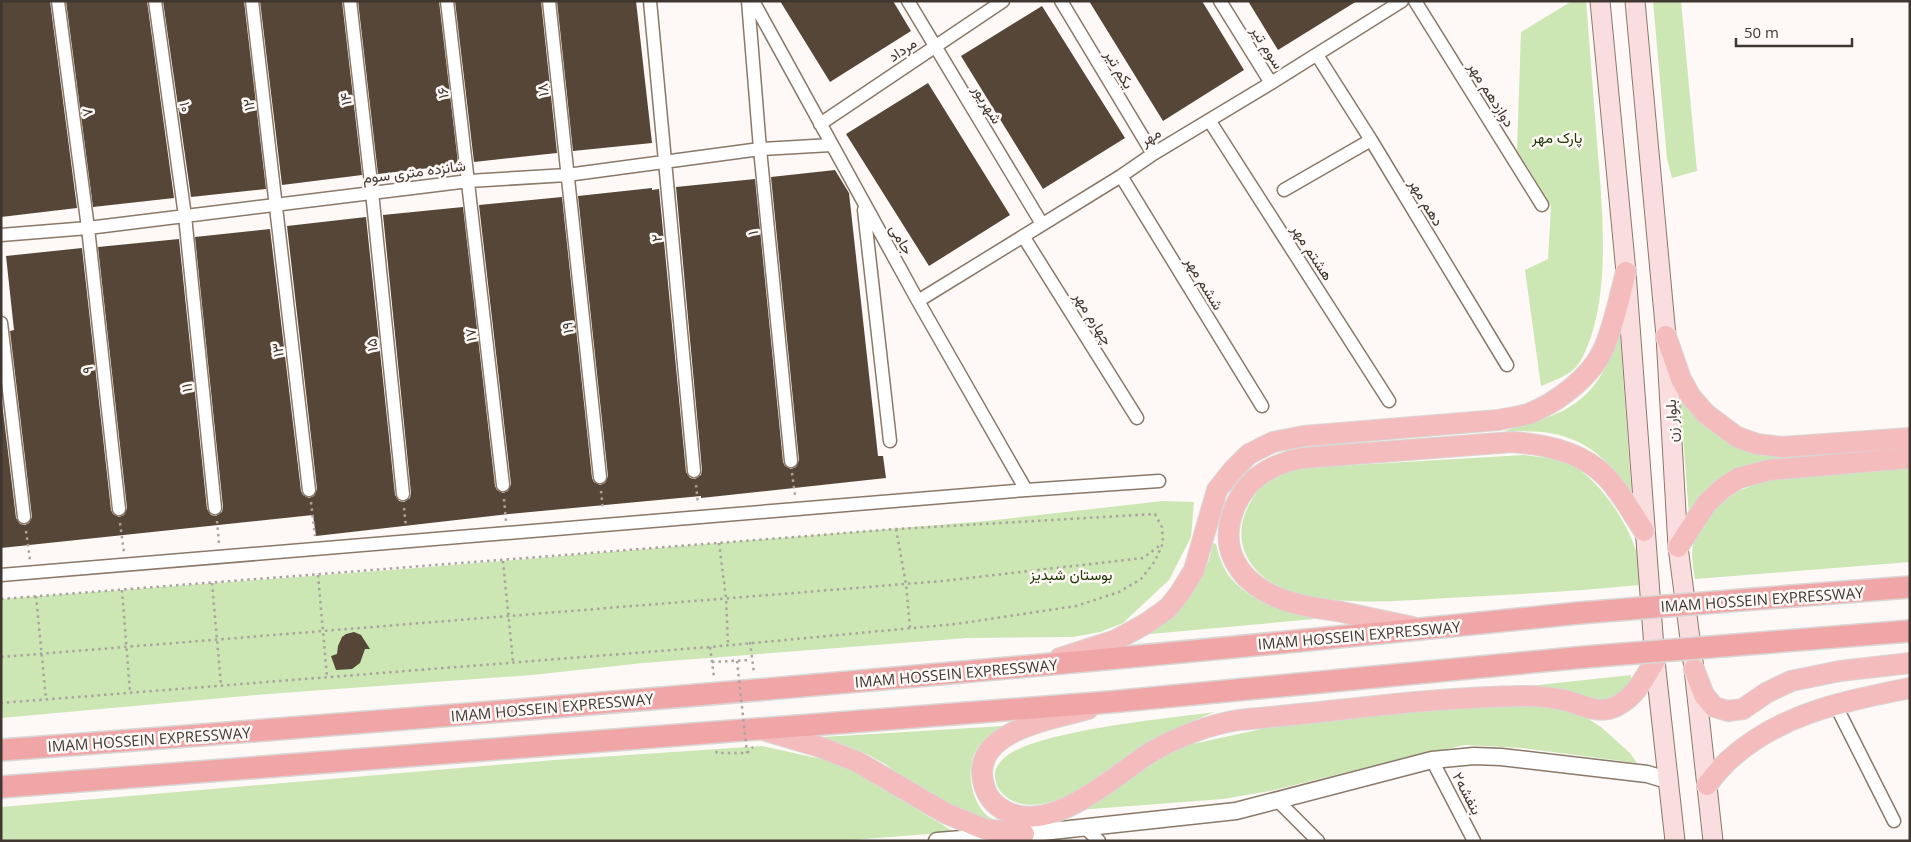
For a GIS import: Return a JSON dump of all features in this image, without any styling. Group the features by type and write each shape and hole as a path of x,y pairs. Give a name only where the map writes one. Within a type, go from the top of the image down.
{"highway":[{"name":"IMAM HOSSEIN EXPRESSWAY","path":"1,750 284,729 1032,666 1422,630 1579,613 1910,587"},
{"path":"1,788 1110,702 1585,657 1910,631"}],"main road":[{"path":"1600,1 1626,272 1655,661 1675,841"},
{"name":"بلوار زن","path":"1635,1 1666,336 1678,547 1694,668 1713,841"},
{"path":"1032,666 1116,640 1147,623 1168,608 1194,570 1217,490 1232,470 1249,454 1273,442 1304,436 1498,420 1528,414 1560,398 1591,368 1603,350 1626,272"},
{"path":"1666,336 1681,379 1692,397 1706,414 1736,437 1757,444 1782,448 1910,438"},
{"path":"1422,630 1295,604 1267,593 1254,585 1242,574 1232,557 1228,542 1228,529 1231,517 1244,489 1260,473 1275,465 1303,458 1512,442 1541,444 1564,450 1596,467 1613,484 1644,531"},
{"path":"1678,547 1707,503 1722,488 1739,478 1769,470 1910,458"},
{"path":"1110,702 1024,727 1004,737 997,743 989,750 984,760 982,777 986,793 993,803 1008,812 1021,816 1047,814 1060,810 1088,796 1152,752 1180,737 1220,723 1238,720 1497,696 1542,696 1568,701 1592,709 1607,709 1620,704 1633,695 1655,661"},
{"path":"1694,668 1704,695 1714,706 1728,711 1743,708 1766,692 1791,681 1840,671 1910,662"},
{"path":"1707,784 1729,760 1756,739 1796,716 1835,704 1910,688"},
{"path":"757,728 820,747 858,762 945,813 984,829 1024,834"}],"street":[{"name":"۸","path":"58,1 88,228"},
{"name":"۱۰","path":"155,1 185,216"},
{"name":"۱۲","path":"252,1 277,206"},
{"name":"۱۴","path":"350,1 372,192"},
{"name":"۱۶","path":"447,1 469,181"},
{"name":"۱۸","path":"549,1 567,174"},
{"name":"۲","path":"650,1 694,471"},
{"name":"۱","path":"748,1 760,150 791,461"},
{"name":"جامی","path":"753,1 918,302 1026,490"},
{"name":"شهریور","path":"908,1 1042,224"},
{"name":"مرداد","path":"820,124 1003,1"},
{"name":"یکم تیر","path":"1061,1 1152,154"},
{"name":"سوم تیر","path":"1220,1 1272,84"},
{"name":"مهر","path":"918,302 1121,176 1152,154 1317,56 1386,5 1402,1"},
{"name":"دوازدهم مهر","path":"1415,1 1542,205"},
{"name":"دهم مهر","path":"1317,56 1371,140 1507,365"},
{"name":"هشتم مهر","path":"1209,120 1389,401"},
{"path":"1284,190 1371,140"},
{"name":"شانزده متری سوم","path":"1,235 88,228 469,181 567,174 760,150 831,145"},
{"name":"۱۹","path":"567,174 600,477"},
{"name":"ششم مهر","path":"1121,176 1262,406"},
{"name":"۱۷","path":"469,181 502,485"},
{"name":"۱۵","path":"372,192 403,494"},
{"path":"863,202 890,441"},
{"name":"۱۳","path":"277,206 309,490"},
{"name":"۱۱","path":"185,216 215,508"},
{"name":"۹","path":"88,228 119,509"},
{"name":"چهارم مهر","path":"1024,236 1138,418"},
{"path":"1,324 24,517"},
{"path":"1,575 1026,490 1159,481"},
{"path":"1835,704 1894,821"},
{"path":"937,841 1024,834 1236,811 1432,760 1474,756 1501,757 1646,774 1667,780"},
{"name":"بنفشه۲","path":"1432,760 1474,841"},
{"path":"1277,800 1318,841"},
{"path":"1084,827 1099,841"}],"path":[{"path":"791,461 796,509"},
{"path":"694,471 699,517"},
{"path":"600,477 605,525"},
{"path":"502,485 508,533"},
{"path":"309,490 316,549"},
{"path":"403,494 407,541"},
{"path":"215,508 221,557"},
{"path":"119,509 125,565"},
{"path":"1,599 896,529 1154,514 1162,527 1163,543 1155,561 1141,579 1119,592 1076,606 956,624 710,647 1,703"},
{"path":"24,517 31,573"},
{"path":"896,529 906,584 910,628"},
{"path":"719,543 726,598 728,644"},
{"path":"1,657 942,581 1144,558 1163,543"},
{"path":"503,561 513,662"},
{"path":"318,575 327,677"},
{"path":"212,583 221,685"},
{"path":"122,590 130,693"},
{"path":"36,596 46,700"},
{"path":"710,647 712,662 751,660 750,642"},
{"path":"737,661 747,753"},
{"path":"717,753 747,753 753,749"}],"green space":[{"name":"پارک مهر","path":"1572,1 1586,1 1603,224 1601,282 1598,310 1591,337 1581,360 1569,373 1541,386 1525,270 1548,259 1551,206 1517,150 1521,32"},
{"path":"1653,1 1681,1 1697,171 1672,178 1667,159"},
{"path":"1620,335 1632,500 1617,474 1607,463 1597,454 1573,439 1543,432 1504,431 1550,417 1576,403 1597,381 1606,366 1616,336"},
{"path":"1680,394 1708,428 1730,443 1741,448 1766,453 1816,456 1768,463 1689,516"},
{"path":"1524,455 1553,459 1570,464 1591,479 1601,490 1619,514 1632,539 1637,555 1640,585 1544,593 1371,602 1333,600 1281,588 1257,571 1243,548 1241,534 1243,520 1249,505 1262,486 1285,473 1303,468"},
{"path":"1910,467 1910,562 1695,579 1692,553 1696,533 1723,502 1738,492 1774,479"},
{"name":"بوستان شبدیز","path":"1163,501 1194,502 1191,537 1169,580 1123,623 1100,632 1073,637 967,638 643,663 532,675 268,694 1,718 1,599 404,569 986,521"},
{"path":"1213,543 1216,544 1223,566 1230,578 1240,588 1251,596 1276,608 1315,619 1150,634 1151,630 1178,609 1192,593 1209,560"},
{"path":"1631,675 1631,686 1607,703 1529,686"},
{"path":"1465,706 1554,706 1578,712 1601,727 1630,753 1637,763 1522,748 1465,745 1270,791 1223,799 1078,810 1179,747 1266,728"},
{"path":"1215,712 1154,741 1105,775 1067,796 1048,803 1030,805 1013,801 1007,798 998,788 995,778 997,767 1003,759 1018,749 1071,733 1136,722"},
{"path":"1004,726 980,745 971,767 971,784 976,800 985,814 997,822 979,823 906,780 885,764 867,754 823,737"},
{"path":"762,746 844,764 954,832 839,841 1,841 1,807 555,760"}],"building":[{"path":"1,1 50,1 77,208 1,217"},
{"path":"66,1 147,1 174,198 93,207"},
{"path":"163,1 244,1 266,189 191,197"},
{"path":"260,1 342,1 362,175 282,185"},
{"path":"358,1 439,1 458,163 455,165 378,174"},
{"path":"455,1 541,1 557,153 474,162"},
{"path":"557,1 636,1 652,143 573,151"},
{"path":"780,1 893,1 911,31 830,82"},
{"path":"1089,1 1202,1 1244,70 1163,121"},
{"path":"1248,1 1357,1 1278,50"},
{"path":"1042,6 1125,138 1043,189 961,56"},
{"path":"928,83 1010,215 929,266 846,134"},
{"path":"835,170 849,193 878,456 883,456 886,478 701,498 701,496 509,514 316,536 313,515 1,548 1,394 16,518 20,524 25,525 29,523 32,517 10,331 14,330 6,256 82,248 111,510 113,514 119,517 124,515 127,508 98,247 179,239 207,509 211,515 216,516 222,512 223,507 195,237 270,229 301,491 303,495 309,498 314,496 317,489 287,226 366,217 395,495 399,501 404,502 410,498 411,493 383,215 463,207 495,486 497,490 503,493 508,491 511,484 479,205 562,197 592,478 594,482 600,485 605,483 608,476 578,196 652,188 652,190 659,189 686,472 690,478 695,479 701,475 702,470 676,187 755,179 783,462 785,466 791,469 796,467 799,460 771,177"},
{"path":"354,632 361,635 370,649 365,649 360,663 352,669 336,670 331,656 337,654 342,637"}]}
